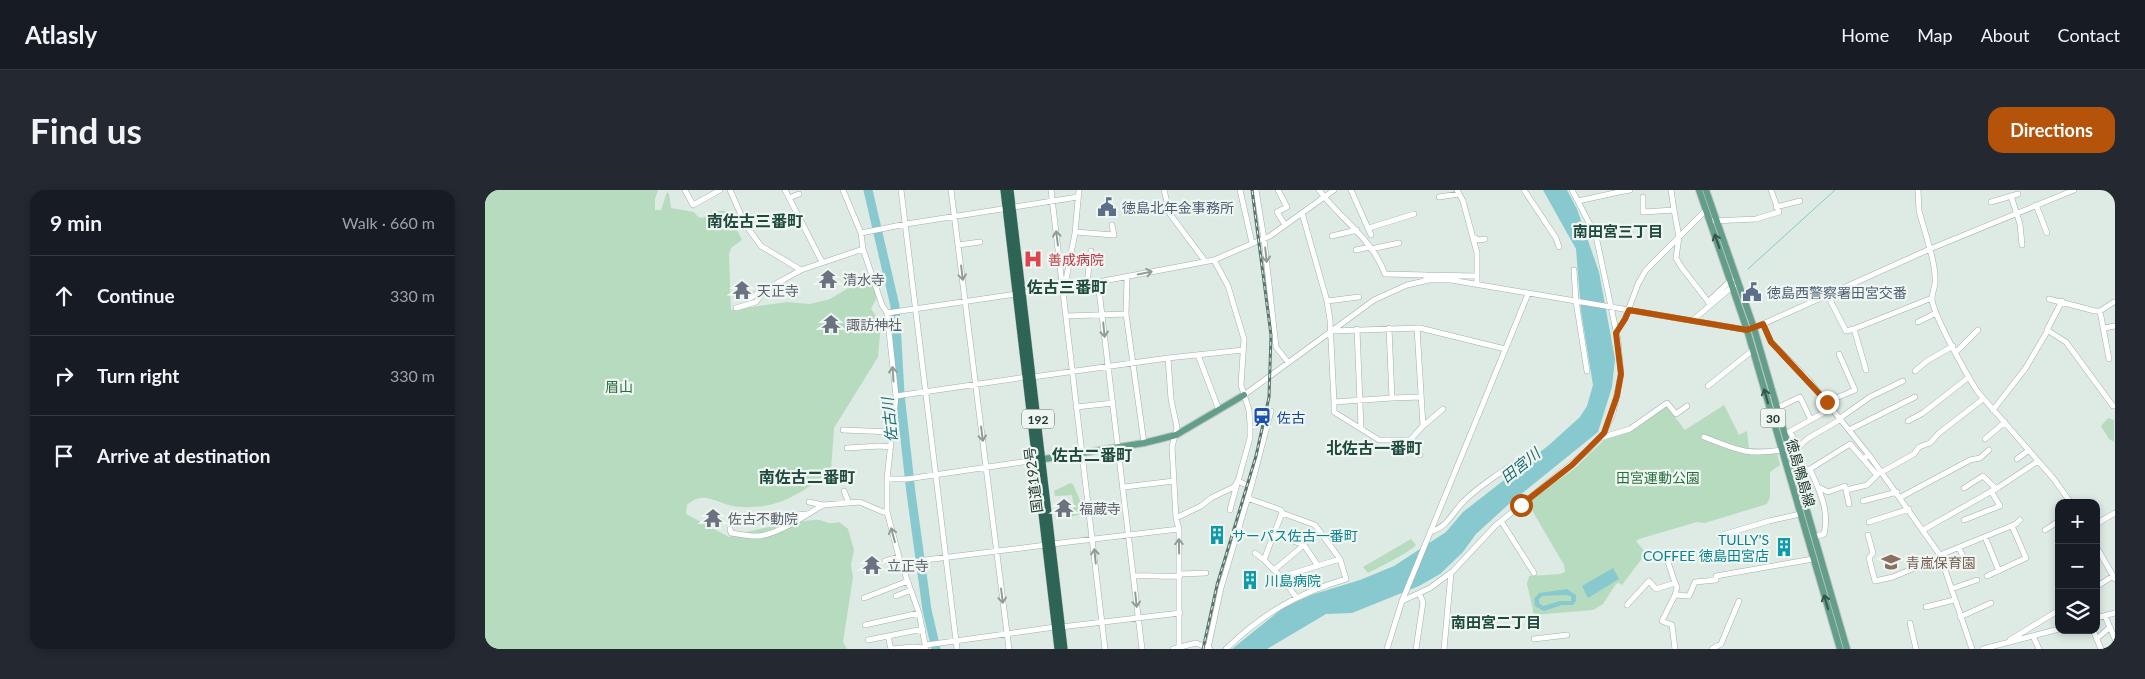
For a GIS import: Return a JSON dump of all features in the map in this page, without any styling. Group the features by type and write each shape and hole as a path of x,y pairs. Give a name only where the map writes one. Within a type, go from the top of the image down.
{"highway":[{"name":"国道192号","path":"1004,190 1009,208 1049,544 1058,627 1058,649"},
{"name":"国道192号","path":"1009,208 1010,190"},
{"name":"国道192号","path":"1058,627 1064,649"}],"main road":[{"name":"徳島鴨島線","path":"1699,190 1706,210 1714,221 1787,433 1800,514 1840,649"},
{"name":"徳島鴨島線","path":"1706,190 1732,283 1750,329 1753,350 1782,450 1793,474 1814,537 1847,649"},
{"path":"1039,460 1144,443 1176,435 1244,395"}],"street":[{"path":"685,190 693,205 720,190"},
{"path":"729,190 745,224 761,246 801,270"},
{"path":"785,190 822,262"},
{"path":"843,190 861,233 863,249 882,305 889,312 900,395 887,479 887,512 899,557 919,613 927,646"},
{"path":"901,190 957,649"},
{"path":"951,190 1009,649"},
{"path":"1051,190 1064,286 1076,407 1105,649"},
{"path":"1064,286 1075,232 1079,190"},
{"path":"1164,190 1170,214 1205,261"},
{"path":"1240,190 1252,243"},
{"path":"1256,190 1264,239 1276,348 1288,362"},
{"path":"1278,190 1287,207 1277,212 1285,225"},
{"path":"1319,190 1357,230 1385,274 1451,280 1750,329 1828,296 1930,249 2074,190"},
{"path":"889,312 1098,282 1214,260 1264,239 1334,190"},
{"path":"1351,190 1371,235"},
{"path":"1524,190 1556,238 1559,247"},
{"path":"1402,601 1436,585 1451,573 1501,522 1541,487 1572,465 1599,438 1610,420 1621,374 1616,333 1596,236 1572,190"},
{"path":"1599,190 1599,197"},
{"path":"1578,201 1630,190"},
{"path":"1671,190 1679,237 1676,258 1709,303"},
{"path":"1714,221 1757,219 1779,212 1771,190"},
{"path":"1918,190 1919,211 1934,261 1935,282 1933,298 1936,313 1969,377 1983,399 2029,450 2068,499"},
{"path":"1439,196 1458,192 1477,253 1477,284"},
{"path":"789,198 799,194"},
{"path":"1991,202 2018,194"},
{"path":"2011,196 2020,224 2021,245"},
{"path":"861,233 905,224 1078,197"},
{"path":"1643,198 1643,212"},
{"path":"1776,207 1800,201"},
{"path":"2036,206 2047,233"},
{"path":"1635,213 1674,210"},
{"path":"1616,333 1625,319 1638,284 1646,270 1706,210"},
{"path":"1301,213 1327,301 1335,402 1334,412 1379,440 1410,440 1443,409"},
{"path":"1369,228 1413,214"},
{"path":"1075,232 1114,235 1112,225"},
{"path":"1332,236 1357,230"},
{"path":"1473,237 1479,240 1485,239"},
{"path":"958,245 980,242"},
{"path":"1356,250 1399,243"},
{"path":"750,298 801,270 863,249"},
{"path":"1087,283 1091,251"},
{"path":"1214,260 1228,286 1242,327 1244,339 1241,385 1249,410 1249,438 1230,510"},
{"path":"1574,270 1576,302 1587,371"},
{"path":"1244,395 1330,331 1374,300 1391,291 1426,278 1462,275 1477,276"},
{"path":"1461,282 1462,275"},
{"path":"1127,277 1126,314 1144,443"},
{"path":"1098,282 1142,649"},
{"path":"1693,320 1732,283"},
{"path":"736,308 755,302 764,291"},
{"path":"1387,649 1404,595 1528,294"},
{"path":"1828,296 1846,332 1933,298"},
{"path":"1327,301 1359,297"},
{"path":"2049,298 2081,309 2100,311 2114,302"},
{"path":"1993,410 2025,369 2048,330 2062,301"},
{"path":"2100,311 2109,359"},
{"path":"1918,322 1936,313"},
{"path":"1066,316 1126,314"},
{"path":"1763,324 1771,342 1832,408 1869,455 1880,473"},
{"path":"2104,328 2115,326"},
{"path":"1389,328 1392,398"},
{"path":"1330,331 1417,328 1505,349"},
{"path":"1417,328 1423,426"},
{"path":"1357,329 1361,428"},
{"path":"1854,329 1866,370"},
{"path":"1956,352 1978,330"},
{"path":"2048,330 2066,342 2113,406 2115,406"},
{"path":"1915,371 1953,346"},
{"path":"900,395 1133,362 1243,350"},
{"path":"1708,386 1753,350"},
{"path":"1827,402 1855,390 1839,354"},
{"path":"1198,355 1219,410"},
{"path":"1168,358 1171,399 1177,428 1172,447 1176,518 1179,529 1180,575 1180,613 1176,648 1196,643 1209,648 1221,588 1271,411"},
{"path":"1908,421 1923,413 1969,377"},
{"path":"1832,408 1787,433 1799,448 1807,439 1870,397 1903,381"},
{"path":"1335,402 1421,397"},
{"path":"1777,408 1799,397 1811,420"},
{"path":"1849,430 1915,397"},
{"path":"1846,490 1867,484 1880,473 1913,454 1919,447 1930,443 1939,433 1983,399"},
{"path":"1599,438 1630,430 1667,402 1676,414 1687,406"},
{"path":"1076,407 1113,403"},
{"path":"1985,439 2005,422"},
{"path":"843,430 893,432"},
{"path":"1704,437 1746,453 1782,450"},
{"path":"1410,440 1420,455"},
{"path":"1793,474 1810,469 1850,444 1863,459 1880,473 1897,492 1941,555 1954,600 1972,649"},
{"path":"847,448 891,447"},
{"path":"1901,498 1970,460 1980,458 1989,450"},
{"path":"2017,459 2029,450"},
{"path":"1430,533 1441,529 1464,501 1492,478 1528,455"},
{"path":"1863,459 1869,455"},
{"path":"887,479 909,478 1039,460"},
{"path":"1923,530 1993,490 2038,461"},
{"path":"1810,469 1827,516 1823,534 1814,537"},
{"path":"1961,508 1966,520 1999,506 1993,490 1983,476 1964,488"},
{"path":"1123,487 1174,481"},
{"path":"1238,481 1251,487"},
{"path":"1176,518 1234,487 1238,481"},
{"path":"1818,487 1828,492 1845,486 1849,504"},
{"path":"844,491 849,503"},
{"path":"1863,501 1897,492"},
{"path":"1226,649 1279,606 1296,597 1346,580 1339,560 1315,525 1282,514 1279,508 1247,498"},
{"path":"809,502 823,505 860,502 887,512"},
{"path":"775,521 809,513 823,505"},
{"path":"1869,522 1909,509"},
{"path":"730,529 731,533 756,536 777,531 787,524 806,517 809,513"},
{"path":"2100,522 2115,513"},
{"path":"1264,560 1282,514"},
{"path":"1719,536 1800,514"},
{"path":"1868,535 1873,553 1869,558 1875,581 1893,578 1941,555 2012,526 2019,520"},
{"path":"1501,522 1534,573"},
{"path":"2045,530 2055,524"},
{"path":"1987,576 2026,558 2012,526"},
{"path":"905,570 917,566 925,560 1179,529"},
{"path":"1274,534 1303,545 1318,566"},
{"path":"1985,537 1999,570"},
{"path":"1274,570 1303,545"},
{"path":"1959,548 1968,567"},
{"path":"2100,552 2112,568 2114,578 2100,585"},
{"path":"1255,553 1281,577 1296,597"},
{"path":"1665,553 1677,587 1662,621 1672,625 1675,649"},
{"path":"885,561 899,557"},
{"path":"1675,595 1689,596 1695,582 1716,580 1717,576 1813,559"},
{"path":"1281,577 1339,560"},
{"path":"1133,576 1150,574 1161,577 1206,573"},
{"path":"1444,649 1451,573"},
{"path":"1951,589 1977,580"},
{"path":"864,598 908,581"},
{"path":"1627,605 1649,581 1656,589 1675,583"},
{"path":"896,596 911,590"},
{"path":"1416,649 1423,602 1419,593"},
{"path":"1926,607 1954,600"},
{"path":"1712,649 1721,644 1739,601"},
{"path":"1960,617 1991,603"},
{"path":"865,625 919,613"},
{"path":"888,636 891,649 1180,613"},
{"path":"2005,644 2055,613"},
{"path":"2100,617 2115,613"},
{"path":"2105,616 2115,639"},
{"path":"2100,636 2115,621"},
{"path":"1910,623 1916,649"},
{"path":"868,640 923,629"},
{"path":"1983,649 2055,630"},
{"path":"1534,639 1567,634"},
{"path":"2095,634 2101,649"},
{"path":"2033,636 2039,649"}],"green space":[{"name":"眉山","path":"485,190 658,190 655,199 655,210 661,210 667,192 671,208 694,212 698,217 703,218 712,211 728,211 742,240 731,248 729,254 731,310 787,302 810,304 830,299 850,287 871,281 877,297 871,309 881,323 878,357 834,428 831,470 800,492 774,504 740,507 709,498 699,498 687,505 686,514 729,537 750,531 816,520 831,523 839,522 848,529 854,550 851,565 853,577 843,642 847,649 485,649"},
{"name":"田宮運動公園","path":"1724,405 1739,435 1747,431 1749,448 1776,449 1780,465 1770,472 1770,497 1767,504 1705,523 1697,522 1639,539 1636,541 1646,553 1622,585 1616,584 1603,604 1593,610 1534,615 1527,584 1529,576 1565,572 1564,565 1529,505 1532,499 1574,469 1604,440 1634,430 1666,406 1685,430"},
{"path":"2108,418 2114,420 2114,442 2109,439 2101,426"},
{"path":"1070,483 1073,484 1081,503 1084,503 1086,513 1070,517 1069,510 1074,508 1072,495 1055,496 1054,491"},
{"path":"1411,539 1416,545 1400,556 1368,573 1363,567"}],"water":[{"path":"1543,190 1567,190 1577,209 1599,272 1615,359 1612,387 1598,432 1509,504 1476,534 1463,552 1440,574 1419,586 1352,613 1326,614 1267,649 1232,649 1283,608 1311,595 1360,580 1394,566 1446,532 1463,512 1549,445 1580,417 1587,406 1593,385 1581,311 1576,249"},
{"path":"1613,568 1619,579 1588,598 1582,586"},
{"path":"1567,589 1576,595 1576,601 1573,605 1562,605 1544,611 1535,606 1534,599 1539,593","holes":["1542,596 1571,596 1571,601 1560,601 1543,606 1539,603 1539,599"]}],"waterway":[{"name":"佐古川","path":"868,190 895,306 900,394 911,493 927,610 936,649"},
{"path":"1748,269 1835,190"}],"railway":[{"path":"1203,649 1217,585 1256,456 1269,397 1271,335 1252,190"}],"place":[{"name":"徳島北年金事務所","path":"1107,207"},
{"name":"善成病院","path":"1033,259"},
{"name":"清水寺","path":"828,279"},
{"name":"天正寺","path":"742,290"},
{"name":"徳島西警察署田宮交番","path":"1752,292"},
{"name":"諏訪神社","path":"831,324"},
{"name":"佐古","path":"1262,417"},
{"name":"福蔵寺","path":"1064,508"},
{"name":"佐古不動院","path":"713,518"},
{"name":"サーパス佐古一番町","path":"1217,535"},
{"name":"TULLY’S COFFEE 徳島田宮店","path":"1784,547"},
{"name":"青嵐保育園","path":"1891,562"},
{"name":"立正寺","path":"872,565"},
{"name":"川島病院","path":"1250,580"}],"district":[{"name":"南佐古三番町","path":"755,220"},
{"name":"南田宮三丁目","path":"1618,231"},
{"name":"佐古三番町","path":"1067,286"},
{"name":"北佐古一番町","path":"1374,447"},
{"name":"佐古二番町","path":"1092,454"},
{"name":"南佐古二番町","path":"807,476"},
{"name":"南田宮二丁目","path":"1496,622"}],"route":[{"path":"1521,505 1541,487 1572,465 1604,433 1613,413 1621,374 1616,333 1629,310 1747,330 1763,324 1771,342 1807,378 1827,402"}],"water label":[{"name":"田宮川","path":"1520,465"}]}
